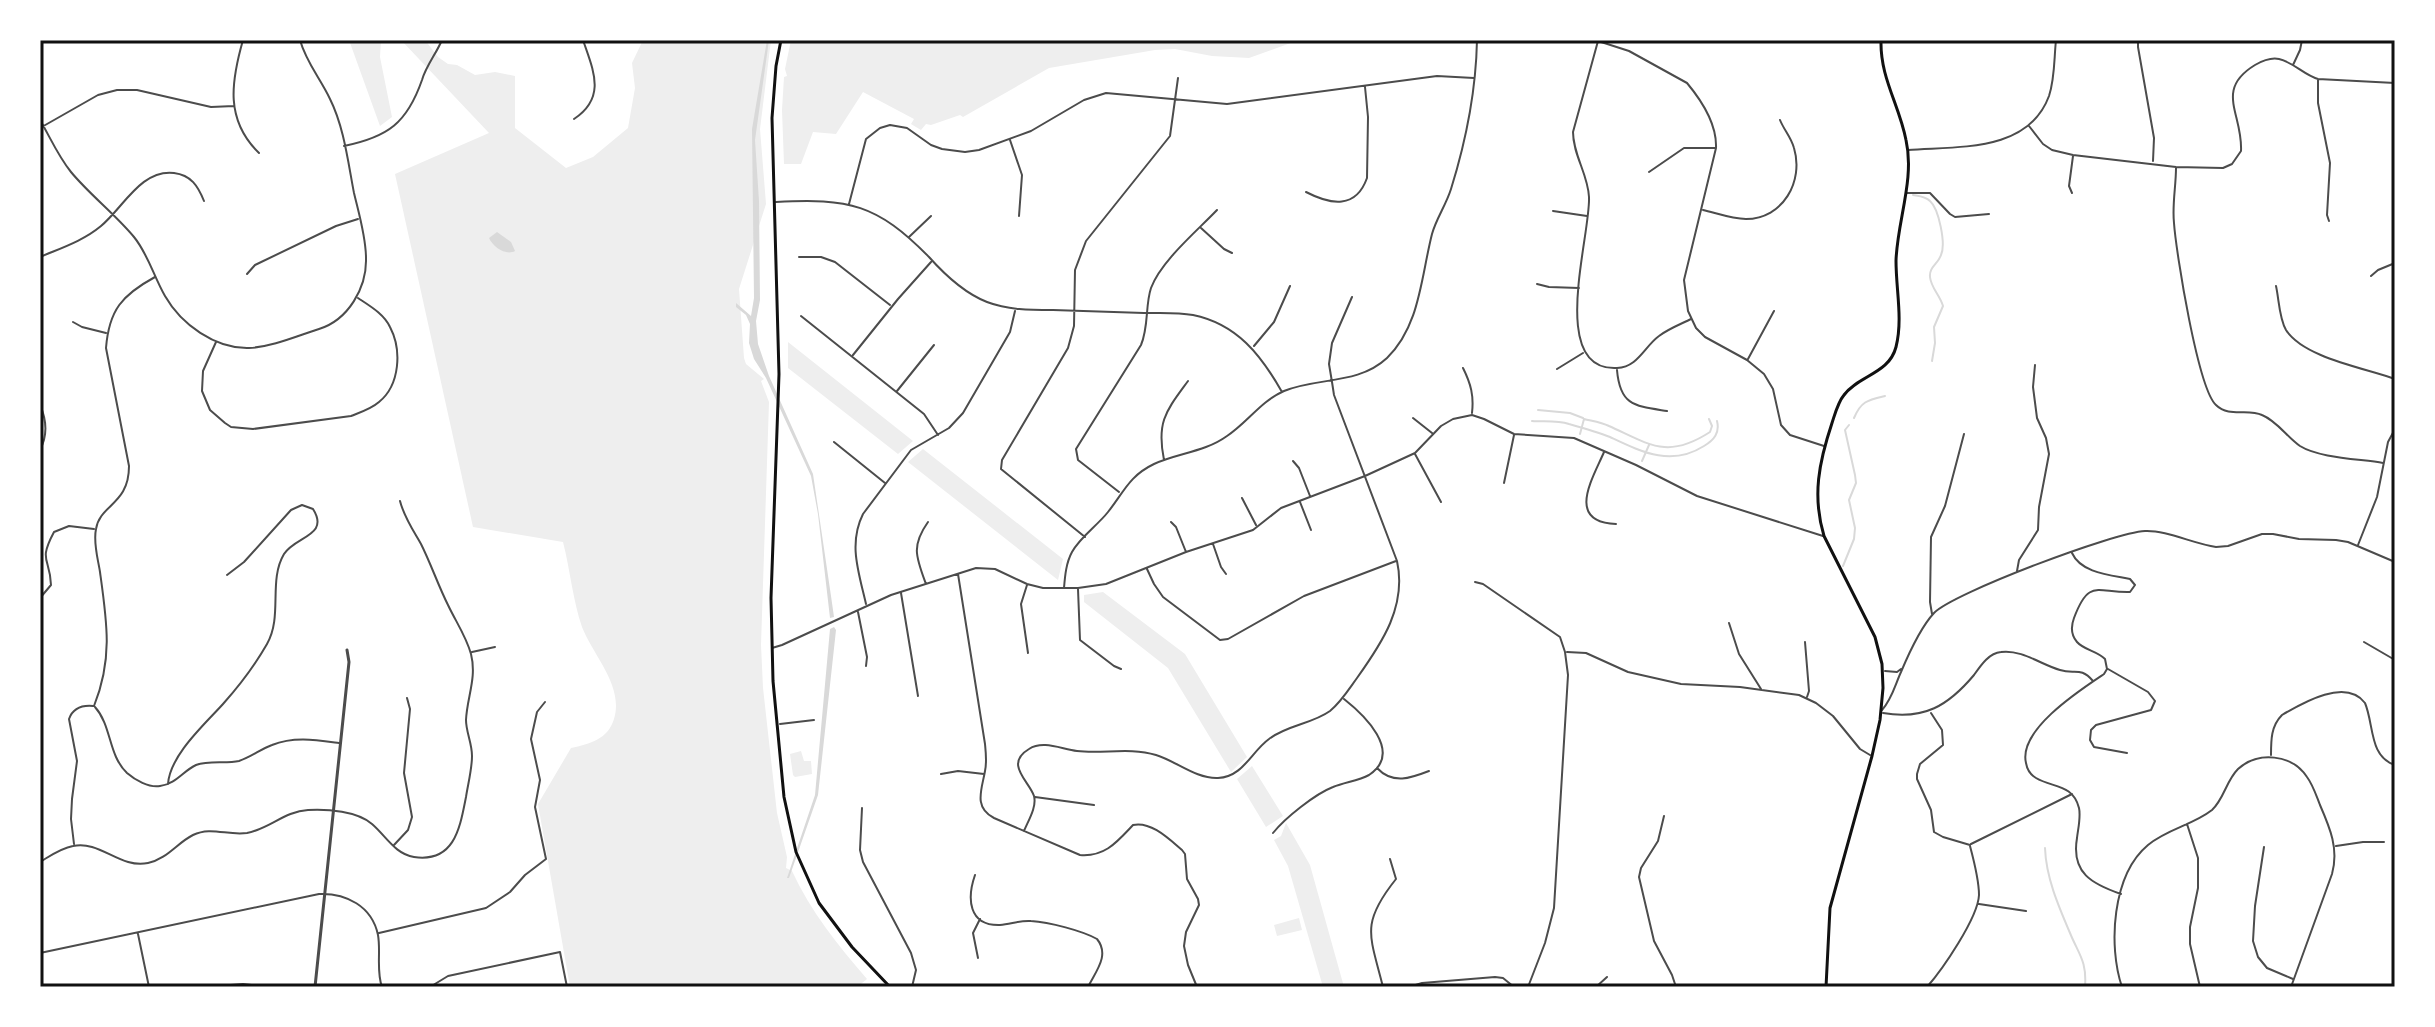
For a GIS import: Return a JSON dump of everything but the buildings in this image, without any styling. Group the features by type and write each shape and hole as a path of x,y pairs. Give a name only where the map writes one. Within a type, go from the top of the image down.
{"main road":[{"path":"781,40 772,118 778,404 771,598 777,724 786,812 796,854 819,903 839,932 890,987"},
{"path":"1826,987 1830,908 1882,711 1883,671 1869,623 1824,536 1816,493 1824,446 1842,397 1885,366 1896,348 1899,314 1896,260 1908,150 1883,74 1881,40"}],"street":[{"path":"243,40 234,75 234,106 242,134 259,153"},
{"path":"40,120 72,173 139,244 166,299 180,317 196,330 234,346 246,348 292,338 327,327 345,314 356,297 366,259 335,111 308,63 300,40"},
{"path":"344,146 374,138 402,118 412,106 442,40"},
{"path":"574,119 586,111 595,91 595,78 583,40"},
{"path":"1064,588 1070,555 1109,511 1127,483 1138,474 1164,460 1213,445 1282,392 1359,374 1377,365 1399,344 1414,314 1433,230 1452,185 1476,78 1477,40"},
{"path":"1908,150 1989,144 2002,141 2029,126 2041,112 2049,95 2056,40"},
{"path":"2138,40 2154,138 2153,164"},
{"path":"2292,65 2302,40"},
{"path":"1691,319 1657,337 1632,364 1616,368 1599,365 1583,353 1578,338 1579,288 1589,192 1573,143 1573,132 1598,41 1629,51 1687,83 1695,92 1714,128 1716,148 1684,280 1684,294 1691,319 1705,337 1747,360 1764,374 1773,389 1781,425 1790,435 1824,446"},
{"path":"2029,126 2043,144 2061,153 2176,167 2223,168 2239,157 2241,144 2233,98 2235,81 2241,73 2262,61 2281,59 2318,79 2395,83"},
{"path":"849,204 866,139 880,128 890,125 907,128 931,145 954,152 979,150 1031,131 1095,95 1118,93 1227,104 1437,76 1476,78"},
{"path":"1085,537 1001,469 1002,460 1068,348 1075,311 1075,270 1086,241 1166,144 1173,128 1178,78"},
{"path":"2318,79 2318,103 2330,163 2329,221"},
{"path":"1306,192 1324,200 1340,202 1357,195 1364,187 1367,178 1368,117 1364,86"},
{"path":"42,127 98,95 117,90 137,90 211,107 234,106"},
{"path":"1702,210 1746,219 1779,207 1794,184 1796,170 1794,146 1780,120"},
{"path":"1010,139 1022,175 1019,216"},
{"path":"1649,172 1684,148 1716,148"},
{"path":"2072,193 2069,186 2073,155"},
{"path":"2176,167 2175,234 2188,314 2211,400 2228,412 2263,415 2300,446 2315,452 2383,463"},
{"path":"40,257 89,235 148,179 164,173 186,177 196,184 204,201"},
{"path":"1905,193 1930,193 1955,217 1989,214"},
{"path":"775,202 817,201 867,209 892,223 970,293 987,302 1016,309 1173,313 1207,320 1224,327 1253,348 1282,392"},
{"path":"1120,493 1079,462 1075,451 1141,345 1149,296 1156,278 1217,210"},
{"path":"1553,211 1588,216"},
{"path":"909,237 931,216"},
{"path":"247,274 255,265 310,238 360,219"},
{"path":"1200,228 1232,253"},
{"path":"799,257 821,257 835,262 891,307"},
{"path":"852,356 932,261"},
{"path":"2371,276 2395,263"},
{"path":"94,706 106,670 108,648 108,624 96,529 103,515 122,495 129,478 106,348 107,333 122,299 155,277"},
{"path":"1537,284 1579,288"},
{"path":"1253,348 1274,322 1290,286"},
{"path":"2276,286 2286,330 2306,347 2323,356 2395,379"},
{"path":"216,340 203,371 202,391 205,402 219,420 231,427 253,429 351,416 383,399 393,384 398,363 390,327 372,306 356,297"},
{"path":"1024,831 1034,797 1022,778 1019,765 1025,752 1031,748 1048,745 1076,751 1149,753 1205,777 1232,776 1270,738 1332,709 1381,643 1389,627 1400,575 1334,395 1329,364 1332,343 1352,297"},
{"path":"866,607 854,551 863,514 911,450 949,428 963,413 1010,332 1016,309"},
{"path":"1747,360 1774,311"},
{"path":"801,316 924,414 938,435"},
{"path":"73,322 107,333"},
{"path":"896,391 934,345"},
{"path":"1557,369 1583,353"},
{"path":"2017,572 2019,560 2038,530 2049,454 2037,418 2033,387 2035,365"},
{"path":"1463,368 1474,400 1472,415"},
{"path":"1616,368 1618,385 1632,404 1667,411"},
{"path":"1164,460 1161,426 1188,381"},
{"path":"40,405 46,432 40,450"},
{"path":"772,648 901,592 985,567 1043,588 1106,584 1257,528 1276,511 1415,453 1453,419 1472,415 1514,434 1574,438 1697,496 1824,536"},
{"path":"1413,418 1433,434"},
{"path":"2358,546 2377,497 2388,442 2395,429"},
{"path":"1504,483 1514,434"},
{"path":"1932,615 1931,537 1945,506 1964,434"},
{"path":"834,442 885,483"},
{"path":"1605,451 1590,481 1586,506 1597,520 1616,524"},
{"path":"1415,453 1441,502"},
{"path":"1293,461 1299,468 1310,497"},
{"path":"1242,498 1257,528"},
{"path":"40,862 74,846 92,848 128,863 148,863 167,855 196,833 214,830 249,833 298,811 333,811 364,818 394,846 410,856 430,856 450,846 456,837 472,762 466,723 474,675 471,653 400,501"},
{"path":"1300,501 1311,530"},
{"path":"168,784 173,767 193,734 224,702 267,644 274,626 277,575 282,558 289,547 317,528 318,521 313,509 302,505 291,510 244,562 227,575"},
{"path":"926,584 916,542 928,522"},
{"path":"1171,522 1186,552"},
{"path":"40,598 51,585 45,552 54,532 69,526 96,529"},
{"path":"2093,681 2078,670 2062,671 2016,653 2000,652 1984,661 1951,698 1930,711 1910,715 1882,711 1932,615 2017,572 2072,552 2145,531 2216,547 2262,534 2336,540 2395,562"},
{"path":"1213,543 1226,574"},
{"path":"2072,552 2076,561 2088,568 2130,579 2135,585 2130,592 2097,590 2081,599 2072,632 2078,643 2105,659 2107,669 2037,727 2025,753 2026,765 2035,778 2064,787 2072,794 2080,811 2075,852 2079,867 2098,886 2121,894"},
{"path":"1147,568 1163,597 1220,640 1228,639 1304,596 1397,561"},
{"path":"958,573 985,744 985,774 980,796 983,809 994,818 1080,855 1108,850 1133,825 1139,823 1151,827 1182,850 1189,886 1199,905 1186,932 1184,946 1197,987"},
{"path":"1475,582 1483,584 1560,637 1565,652 1568,675 1554,908 1528,987"},
{"path":"1027,584 1021,604 1028,653"},
{"path":"1078,588 1080,640 1121,669"},
{"path":"901,592 918,696"},
{"path":"857,611 867,657 866,666"},
{"path":"1729,623 1739,654 1761,689"},
{"path":"1805,642 1807,699"},
{"path":"2364,642 2395,660"},
{"path":"471,653 495,647"},
{"path":"315,987 349,662 347,650"},
{"path":"1565,652 1586,653 1628,672 1681,684 1787,692 1807,699 1833,716 1860,749 1872,756"},
{"path":"1883,671 1897,672 1902,668"},
{"path":"2107,669 2148,692 2155,701 2151,710 2096,725 2091,730 2090,740 2094,747 2127,753"},
{"path":"2271,756 2273,730 2282,715 2333,692 2348,691 2365,703 2376,748 2383,759 2395,765"},
{"path":"394,846 408,830 412,817 404,773 410,709 407,698"},
{"path":"1273,833 1280,823 1328,789 1366,777 1376,768 1382,750 1378,735 1364,714 1343,698"},
{"path":"377,933 486,908 510,892 525,875 545,860 535,807 540,780 531,735 537,712 545,702"},
{"path":"74,846 71,819 77,761 69,719 71,712 77,708 94,706 103,718 117,759 127,773 152,787 179,779 195,765 241,760 279,742 299,739 341,743"},
{"path":"1930,711 1942,730 1943,745 1920,764 1917,779 1931,810 1934,832 1970,845 2072,794"},
{"path":"777,724 814,720"},
{"path":"2122,987 2116,967 2115,920 2127,874 2135,859 2147,845 2213,808 2237,770 2258,758 2271,756 2292,763 2307,776 2335,846 2335,865 2291,987"},
{"path":"1376,768 1386,776 1397,779 1407,779 1429,771"},
{"path":"941,774 958,771 985,774"},
{"path":"1034,797 1094,805"},
{"path":"862,808 861,856 911,953 916,970 912,987"},
{"path":"1664,816 1658,841 1641,868 1639,877 1654,941 1676,987"},
{"path":"2187,823 2198,858 2198,888 2190,927 2190,944 2200,987"},
{"path":"2335,846 2384,842"},
{"path":"1927,987 1943,966 1978,904 1979,888 1970,845"},
{"path":"2264,847 2253,941 2258,957 2267,968 2294,980"},
{"path":"1383,987 1370,922 1376,907 1396,879 1390,859"},
{"path":"975,875 969,898 974,913 981,918 995,925 1036,921 1097,939 1104,948 1103,957 1088,987"},
{"path":"40,953 324,894 347,898 360,905 373,923 377,933 382,987"},
{"path":"1978,904 2026,911"},
{"path":"978,958 973,933 981,918"},
{"path":"137,933 149,987"},
{"path":"430,987 448,976 560,952 567,987"},
{"path":"1409,987 1491,977 1503,978 1514,987"},
{"path":"1596,987 1607,977"},
{"path":"206,987 243,984 269,987"}],"shaded area":[{"path":"349,40 381,40 380,57 392,117 380,126"},
{"path":"401,40 425,40 448,64 457,65 475,75 495,72 515,76 515,128 566,168 593,157 628,128 635,88 632,63 643,40 771,40 760,129 766,204 739,289 744,358 746,364 764,379 761,381 769,402 761,645 763,688 786,868 792,871 825,927 867,979 857,987 570,987 538,804 571,748 603,736 611,726 616,707 615,695 582,627 563,542 473,527 395,174 489,133"},
{"path":"767,40 755,140 759,201 758,344 813,474 834,617 830,618 811,476 766,378 754,359 749,343 750,324 746,315 736,307 736,303 751,316 754,298 752,129"},
{"path":"791,40 1299,40 1249,58 1212,56 1175,49 1155,50 1049,68 963,117 960,115 926,124 921,130 911,124 914,119 863,92 836,134 813,132 801,164 784,164 782,110"},
{"path":"497,232 511,242 515,251 500,250 493,245 489,238"},
{"path":"788,342 913,441 898,454 788,368"},
{"path":"923,449 1063,559 1058,580 908,462"},
{"path":"1103,592 1185,654 1247,757 1231,772 1168,668 1084,602 1084,595"},
{"path":"834,627 818,795 787,878 815,795 830,629"},
{"path":"801,751 804,761 811,761 812,774 795,777 790,754"},
{"path":"1252,766 1283,816 1266,827 1237,779"},
{"path":"1286,823 1310,865 1344,987 1323,987 1288,866 1274,840 1281,836"},
{"path":"1299,918 1302,930 1277,936 1274,925"}],"waterway":[{"path":"1913,195 1926,198 1933,205 1942,235 1941,255 1930,274 1943,306 1934,327 1932,361"},
{"path":"1854,418 1866,402 1885,396"},
{"path":"1538,410 1570,413 1583,418"},
{"path":"1580,434 1584,419 1647,443 1670,447 1695,441 1710,432 1712,426 1709,419"},
{"path":"1532,421 1564,423 1605,435 1645,452 1668,456 1680,456 1708,444 1717,433 1717,421"},
{"path":"1843,566 1855,528 1849,500 1856,483 1845,430 1849,425"},
{"path":"1642,461 1649,445"},
{"path":"2045,848 2053,891 2084,964 2085,987"}]}
